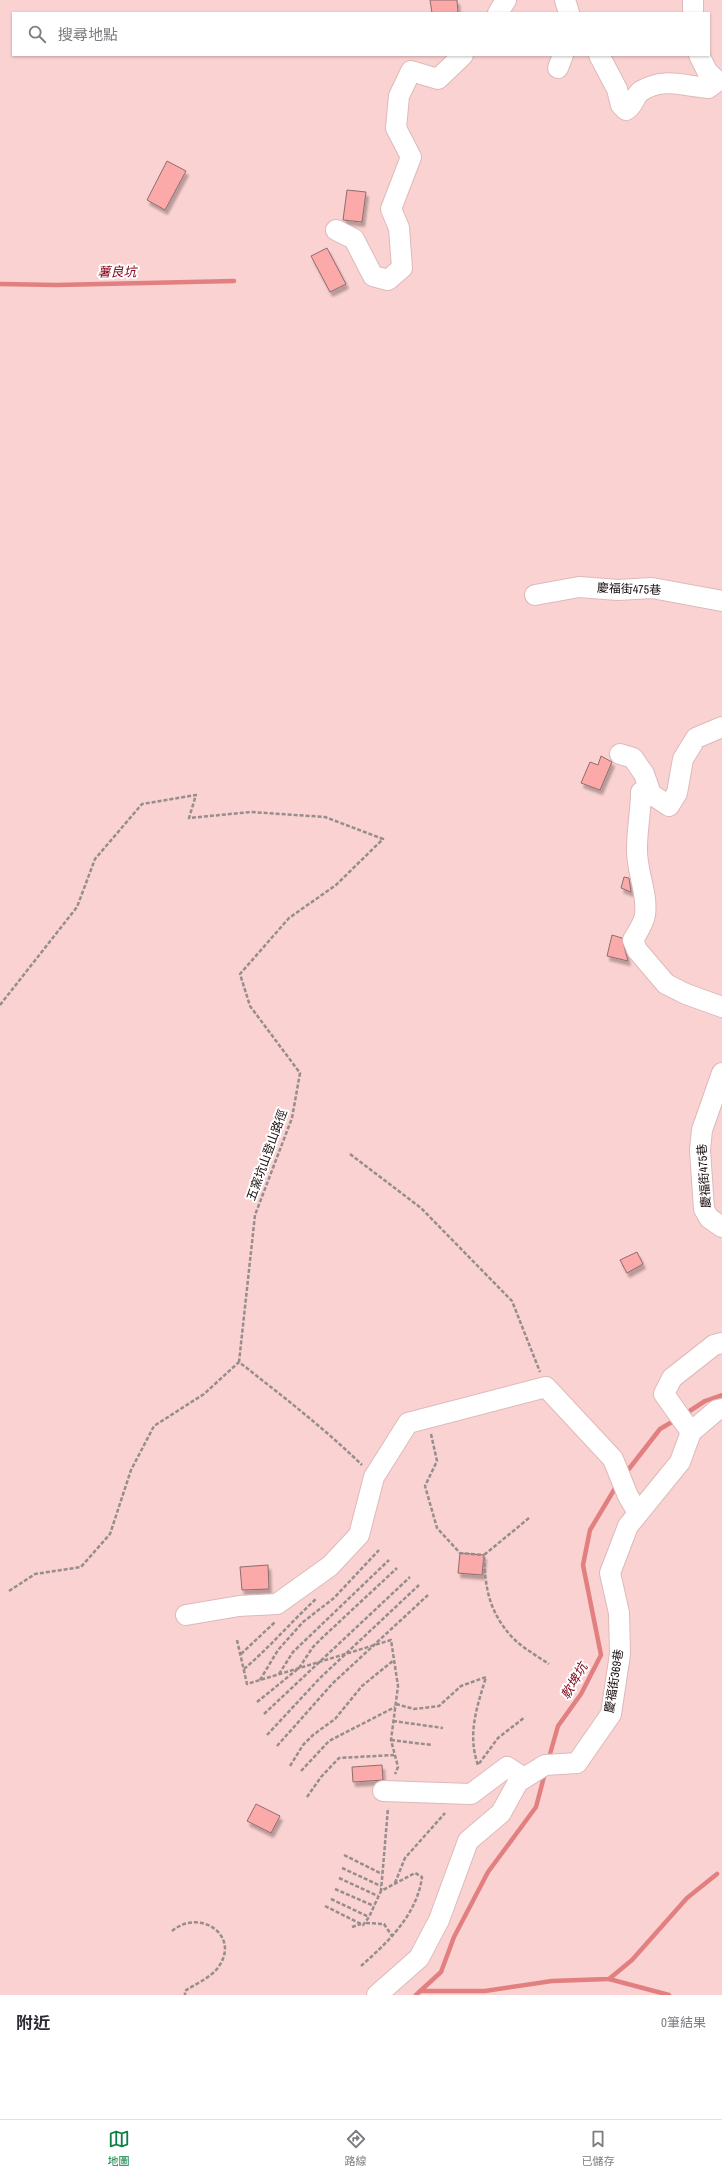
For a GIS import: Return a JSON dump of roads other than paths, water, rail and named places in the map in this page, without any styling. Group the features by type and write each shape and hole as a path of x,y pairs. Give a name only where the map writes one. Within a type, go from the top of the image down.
{"street":[{"path":"499,12 506,0"},
{"path":"566,0 569,12"},
{"path":"692,12 693,0"},
{"path":"336,230 354,239 373,276 388,280 402,268 398,228 391,209 411,157 396,128 399,96 411,70 438,79 462,56"},
{"path":"600,56 617,89 621,105 626,110 630,108 640,92 657,84 666,82 708,88 715,83 716,80 707,71 700,56"},
{"name":"慶福街475巷","path":"535,595 579,587 618,590 652,588 722,601"},
{"path":"722,727 696,738 683,759 677,793 669,806 651,794 641,792 641,815 636,848 640,878 644,886 645,916 633,940 637,950 666,984 686,994 722,1007"},
{"path":"620,754 633,758 644,774 651,794"},
{"name":"慶福街475巷","path":"722,1073 702,1130 700,1150 704,1209 709,1218 722,1227"},
{"path":"722,1342 714,1345 672,1378 664,1394 691,1432 717,1410 722,1408"},
{"path":"186,1615 239,1606 277,1604 330,1566 359,1535 374,1477 408,1423 546,1387 613,1459 633,1505"},
{"name":"慶福街369巷","path":"521,1780 546,1765 577,1763 611,1714 620,1654 619,1613 610,1573 628,1526 633,1505 680,1462 691,1432"},
{"path":"377,1995 419,1958 439,1920 468,1841 501,1813 521,1780 507,1767 471,1794 387,1791"}],"waterway":[{"name":"薯良坑","path":"0,284 57,285 234,281"},
{"name":"軟埤坑","path":"685,1414 705,1401 722,1395"},
{"name":"軟埤坑","path":"625,1474 660,1429 677,1419"},
{"name":"軟埤坑","path":"548,1761 558,1726 581,1694 601,1655 583,1565 590,1530 617,1485"},
{"name":"軟埤坑","path":"416,1995 441,1972 454,1937 488,1872 536,1807 545,1773"},
{"path":"420,1991 485,1991 552,1981 609,1979 632,1960 687,1898 717,1874"},
{"path":"609,1979 669,1995"}]}
